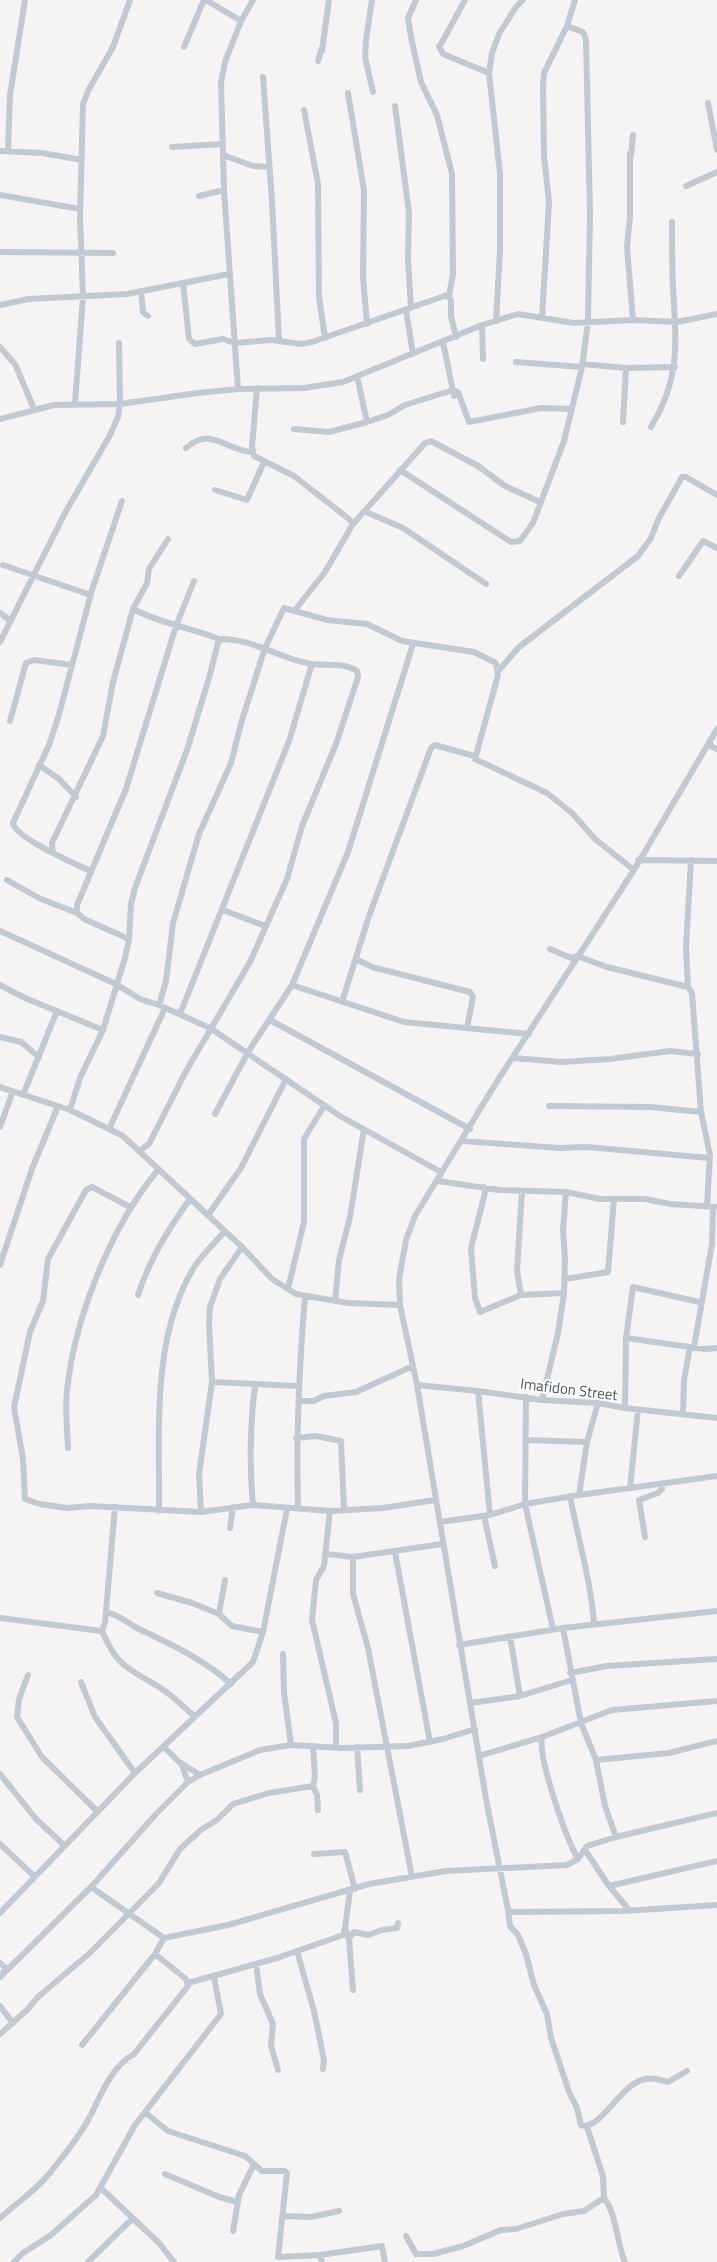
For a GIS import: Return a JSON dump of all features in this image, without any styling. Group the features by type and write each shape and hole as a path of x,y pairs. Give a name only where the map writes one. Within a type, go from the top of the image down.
{"street":[{"path":"8,151 10,95 25,0"},
{"path":"75,403 83,297 80,209 83,104 89,89 113,47 130,0"},
{"path":"184,47 205,0 241,21"},
{"path":"238,389 224,190 221,82 225,62 241,21 253,0"},
{"path":"322,51 329,0"},
{"path":"372,0 365,57 373,92"},
{"path":"416,0 408,18 411,37 421,82 437,115 452,174 453,274 449,296 456,336"},
{"path":"464,0 440,45 443,54 489,73"},
{"path":"496,321 500,249 500,174 489,73 492,53 499,34 516,7 523,0"},
{"path":"542,318 549,202 544,156 544,73 567,26 575,0"},
{"path":"400,470 511,542 520,541 533,523 564,441 582,366 588,322 590,213 586,40 583,32 567,26"},
{"path":"318,61 323,41"},
{"path":"263,76 279,340"},
{"path":"348,93 364,190 363,276 367,324"},
{"path":"708,103 717,150"},
{"path":"394,106 409,213 409,309 413,354"},
{"path":"304,110 318,184 319,297 325,338"},
{"path":"630,173 633,135"},
{"path":"172,147 223,144"},
{"path":"0,151 42,153 82,160"},
{"path":"630,153 628,247 633,320"},
{"path":"223,156 253,166 269,167"},
{"path":"686,186 717,172"},
{"path":"198,196 224,190"},
{"path":"0,195 80,209"},
{"path":"651,427 664,406 675,367 676,322 672,222"},
{"path":"0,252 113,253"},
{"path":"0,305 29,300 141,291 230,274"},
{"path":"183,283 192,343 198,345 223,339 235,343 279,340 301,344 325,338 449,296"},
{"path":"141,291 143,312 148,316"},
{"path":"0,419 34,409 75,403 120,404 238,389 326,386 357,376 482,325 518,314 574,323 633,320 676,322 717,314"},
{"path":"482,325 483,359"},
{"path":"443,342 454,393"},
{"path":"0,642 84,478 109,437 120,404 119,343"},
{"path":"0,347 16,364 34,409"},
{"path":"516,362 626,368 675,367"},
{"path":"622,422 626,368"},
{"path":"357,376 366,409 367,422"},
{"path":"252,452 257,388"},
{"path":"294,429 330,432 388,415 405,405 458,392 469,422 542,408 572,409"},
{"path":"186,448 198,440 206,438 225,443 231,448 252,452 264,462 294,476 353,524"},
{"path":"295,610 325,572 353,524 425,443 431,441 478,466 505,486 540,502"},
{"path":"215,490 247,500 264,462"},
{"path":"498,670 525,642 638,556 651,538 658,520 682,477 686,477 717,494"},
{"path":"91,871 19,833 13,827 13,823 49,744 91,595 122,502"},
{"path":"364,511 403,528 486,584"},
{"path":"54,853 51,847 52,843 76,797 103,736 113,682 133,609 147,583 149,569 168,539"},
{"path":"680,576 703,541 717,548"},
{"path":"3,565 91,595"},
{"path":"78,913 77,905 126,789 176,626 194,581"},
{"path":"109,1128 162,1006 176,911 199,834 231,763 242,720 265,648 282,609 288,607 327,620 367,624 413,644 474,652 496,663 498,670 487,719 474,756"},
{"path":"133,609 153,619 199,631 219,639 240,641 265,648 312,664 348,666 357,671 358,677 336,744 302,826 287,879 241,982 225,1003 210,1028 149,1144 139,1151"},
{"path":"0,613 11,621"},
{"path":"70,1110 80,1078 103,1030 129,939 131,904 135,888 187,750 210,678 219,639"},
{"path":"215,1114 248,1052 292,985 348,852 413,644"},
{"path":"10,721 26,663 34,660 72,665"},
{"path":"180,1014 289,741 312,664"},
{"path":"687,2071 668,2082 654,2078 636,2082 616,2097 594,2125 587,2127 581,2125 577,2116 577,2108 569,2092 551,2038 547,2014 534,1985 526,1954 518,1935 510,1926 442,1544 417,1386 400,1305 399,1279 406,1240 415,1216 438,1181 441,1172 470,1129 496,1083 514,1058 577,956 634,870 638,860 717,729"},
{"path":"709,742 712,747 717,749"},
{"path":"342,1002 369,916 431,748 436,745 474,756 479,762 547,793 572,814 594,839 634,870"},
{"path":"39,765 59,780 76,797"},
{"path":"638,860 717,861"},
{"path":"683,1413 684,1380 712,1244 709,1158 705,1124 701,1112 692,993 688,988 686,947 691,860"},
{"path":"7,880 41,899 78,913 84,919 129,939"},
{"path":"223,910 265,926"},
{"path":"0,931 116,984 140,999 162,1006 210,1028 248,1052 324,1106 441,1172"},
{"path":"550,949 571,958 577,956 607,967 688,988"},
{"path":"356,959 372,967 470,992 474,998 467,1028"},
{"path":"0,985 103,1030"},
{"path":"292,985 404,1022 529,1034"},
{"path":"23,1094 58,1011"},
{"path":"270,1020 470,1129"},
{"path":"0,1037 21,1042 39,1057"},
{"path":"514,1058 561,1062 670,1050 698,1054"},
{"path":"208,1215 241,1168 286,1079"},
{"path":"0,1087 70,1110 123,1136 242,1247 259,1266 288,1289 305,1297 400,1305"},
{"path":"0,1127 13,1091"},
{"path":"0,1266 2,1247 58,1106"},
{"path":"288,1289 304,1222 304,1139 324,1106"},
{"path":"549,1106 651,1107 701,1112"},
{"path":"335,1301 339,1260 350,1217 364,1129"},
{"path":"462,1141 560,1148 587,1147 709,1158"},
{"path":"68,1448 66,1412 74,1354 100,1267 130,1207 158,1170"},
{"path":"438,1181 484,1188 566,1192 600,1199 645,1199 670,1204 712,1207"},
{"path":"130,1207 92,1187 86,1190 48,1259 44,1301 30,1332 18,1397 14,1407 23,1459 25,1499 67,1508 90,1506 201,1512 253,1505 287,1509 330,1510 384,1508 435,1500"},
{"path":"484,1188 485,1194 471,1248 477,1308 480,1312 521,1295 564,1293"},
{"path":"521,1295 517,1271 522,1191"},
{"path":"542,1400 558,1333 564,1293 563,1230 566,1192"},
{"path":"138,1296 143,1278 168,1230 190,1199"},
{"path":"565,1279 608,1272 614,1199"},
{"path":"159,1511 162,1372 173,1313 181,1290 194,1266 226,1232"},
{"path":"201,1512 199,1474 212,1382 210,1307 220,1279 242,1247"},
{"path":"625,1408 626,1338 633,1287 699,1302"},
{"path":"298,1508 296,1438 299,1401 297,1386 305,1297"},
{"path":"626,1338 692,1347 717,1348"},
{"path":"299,1401 356,1392 413,1366"},
{"path":"212,1382 297,1386"},
{"path":"253,1505 249,1456 250,1426 255,1385"},
{"name":"Imafidon Street","path":"417,1386 478,1391 542,1400 598,1403 638,1410 683,1413 717,1418"},
{"path":"478,1391 487,1515 495,1566"},
{"path":"526,1397 525,1504 553,1629"},
{"path":"579,1495 587,1442 598,1403"},
{"path":"630,1488 638,1410"},
{"path":"296,1438 316,1436 341,1441 344,1509"},
{"path":"525,1440 587,1442"},
{"path":"440,1522 487,1515 525,1504 570,1496 717,1476"},
{"path":"645,1536 638,1500 658,1493 662,1489 662,1484"},
{"path":"570,1496 579,1548 590,1587 594,1624"},
{"path":"115,1507 106,1612 102,1631 110,1650 126,1669 172,1696 195,1716"},
{"path":"230,1528 233,1507"},
{"path":"0,1912 135,1773 253,1662 263,1632 287,1509"},
{"path":"330,1510 326,1554 324,1566 316,1580 312,1620 336,1723 336,1747"},
{"path":"326,1554 353,1557 442,1544"},
{"path":"395,1552 430,1742"},
{"path":"353,1557 353,1594 368,1648 412,1877"},
{"path":"219,1614 226,1580"},
{"path":"157,1593 192,1603 219,1614 232,1626 263,1632"},
{"path":"460,1645 553,1629 717,1611"},
{"path":"106,1612 117,1615 202,1662 231,1684"},
{"path":"0,1618 102,1631"},
{"path":"563,1628 581,1723 596,1760 606,1806 616,1837"},
{"path":"510,1636 520,1696"},
{"path":"283,1654 284,1692 291,1745"},
{"path":"471,1703 520,1696 607,1666 717,1659"},
{"path":"28,1675 18,1699 17,1717 42,1757 98,1812"},
{"path":"81,1682 96,1717 135,1773"},
{"path":"479,1756 542,1737 612,1710 717,1701"},
{"path":"1,1976 5,1965 92,1887 141,1829 188,1782 200,1775 260,1750 291,1745 358,1747 430,1742 475,1729"},
{"path":"542,1737 543,1752 551,1786 567,1837 578,1859"},
{"path":"596,1760 669,1753 717,1741"},
{"path":"313,1746 315,1777 313,1786 317,1795 318,1810"},
{"path":"164,1747 180,1762 200,1775"},
{"path":"358,1747 360,1790"},
{"path":"180,1762 188,1782"},
{"path":"0,1774 36,1819 65,1846"},
{"path":"0,2034 39,1996 92,1952 159,1883 180,1849 202,1829 217,1820 233,1804 269,1793 313,1786"},
{"path":"92,1887 164,1938 228,1925 369,1884 446,1871 567,1865 578,1859 585,1850 596,1843 717,1813"},
{"path":"0,1844 35,1877"},
{"path":"585,1850 609,1886 630,1911"},
{"path":"0,2218 52,2171 86,2124 99,2095 115,2071 126,2058 134,2054 175,2004 188,1983 214,1977 229,1970 297,1951 338,1937 345,1932 353,1890 345,1852 314,1854"},
{"path":"609,1886 717,1861"},
{"path":"508,1910 513,1912 630,1911 717,1905"},
{"path":"349,1938 354,1932 368,1934 397,1928 398,1923"},
{"path":"345,1928 349,1938 352,1990"},
{"path":"82,2044 155,1954 164,1938"},
{"path":"297,1951 314,2011 324,2060 323,2069"},
{"path":"155,1954 188,1983"},
{"path":"256,1964 260,1994 272,2024 271,2046 278,2070"},
{"path":"14,2262 23,2253 51,2236 101,2188 135,2125 146,2114 221,2014 214,1977"},
{"path":"0,2006 13,2023"},
{"path":"146,2114 168,2131 246,2156 262,2171 282,2170 287,2173 278,2260 321,2258 382,2246 386,2262"},
{"path":"587,2127 603,2176 604,2198 610,2208 619,2250 625,2262"},
{"path":"232,2231 240,2191 254,2164"},
{"path":"165,2174 219,2197 237,2202"},
{"path":"101,2188 159,2243 174,2262"},
{"path":"406,2236 416,2254 424,2256 463,2246 501,2230 516,2229 563,2214 584,2211 604,2198"},
{"path":"283,2216 311,2217 339,2211"},
{"path":"88,2262 132,2219"}]}
